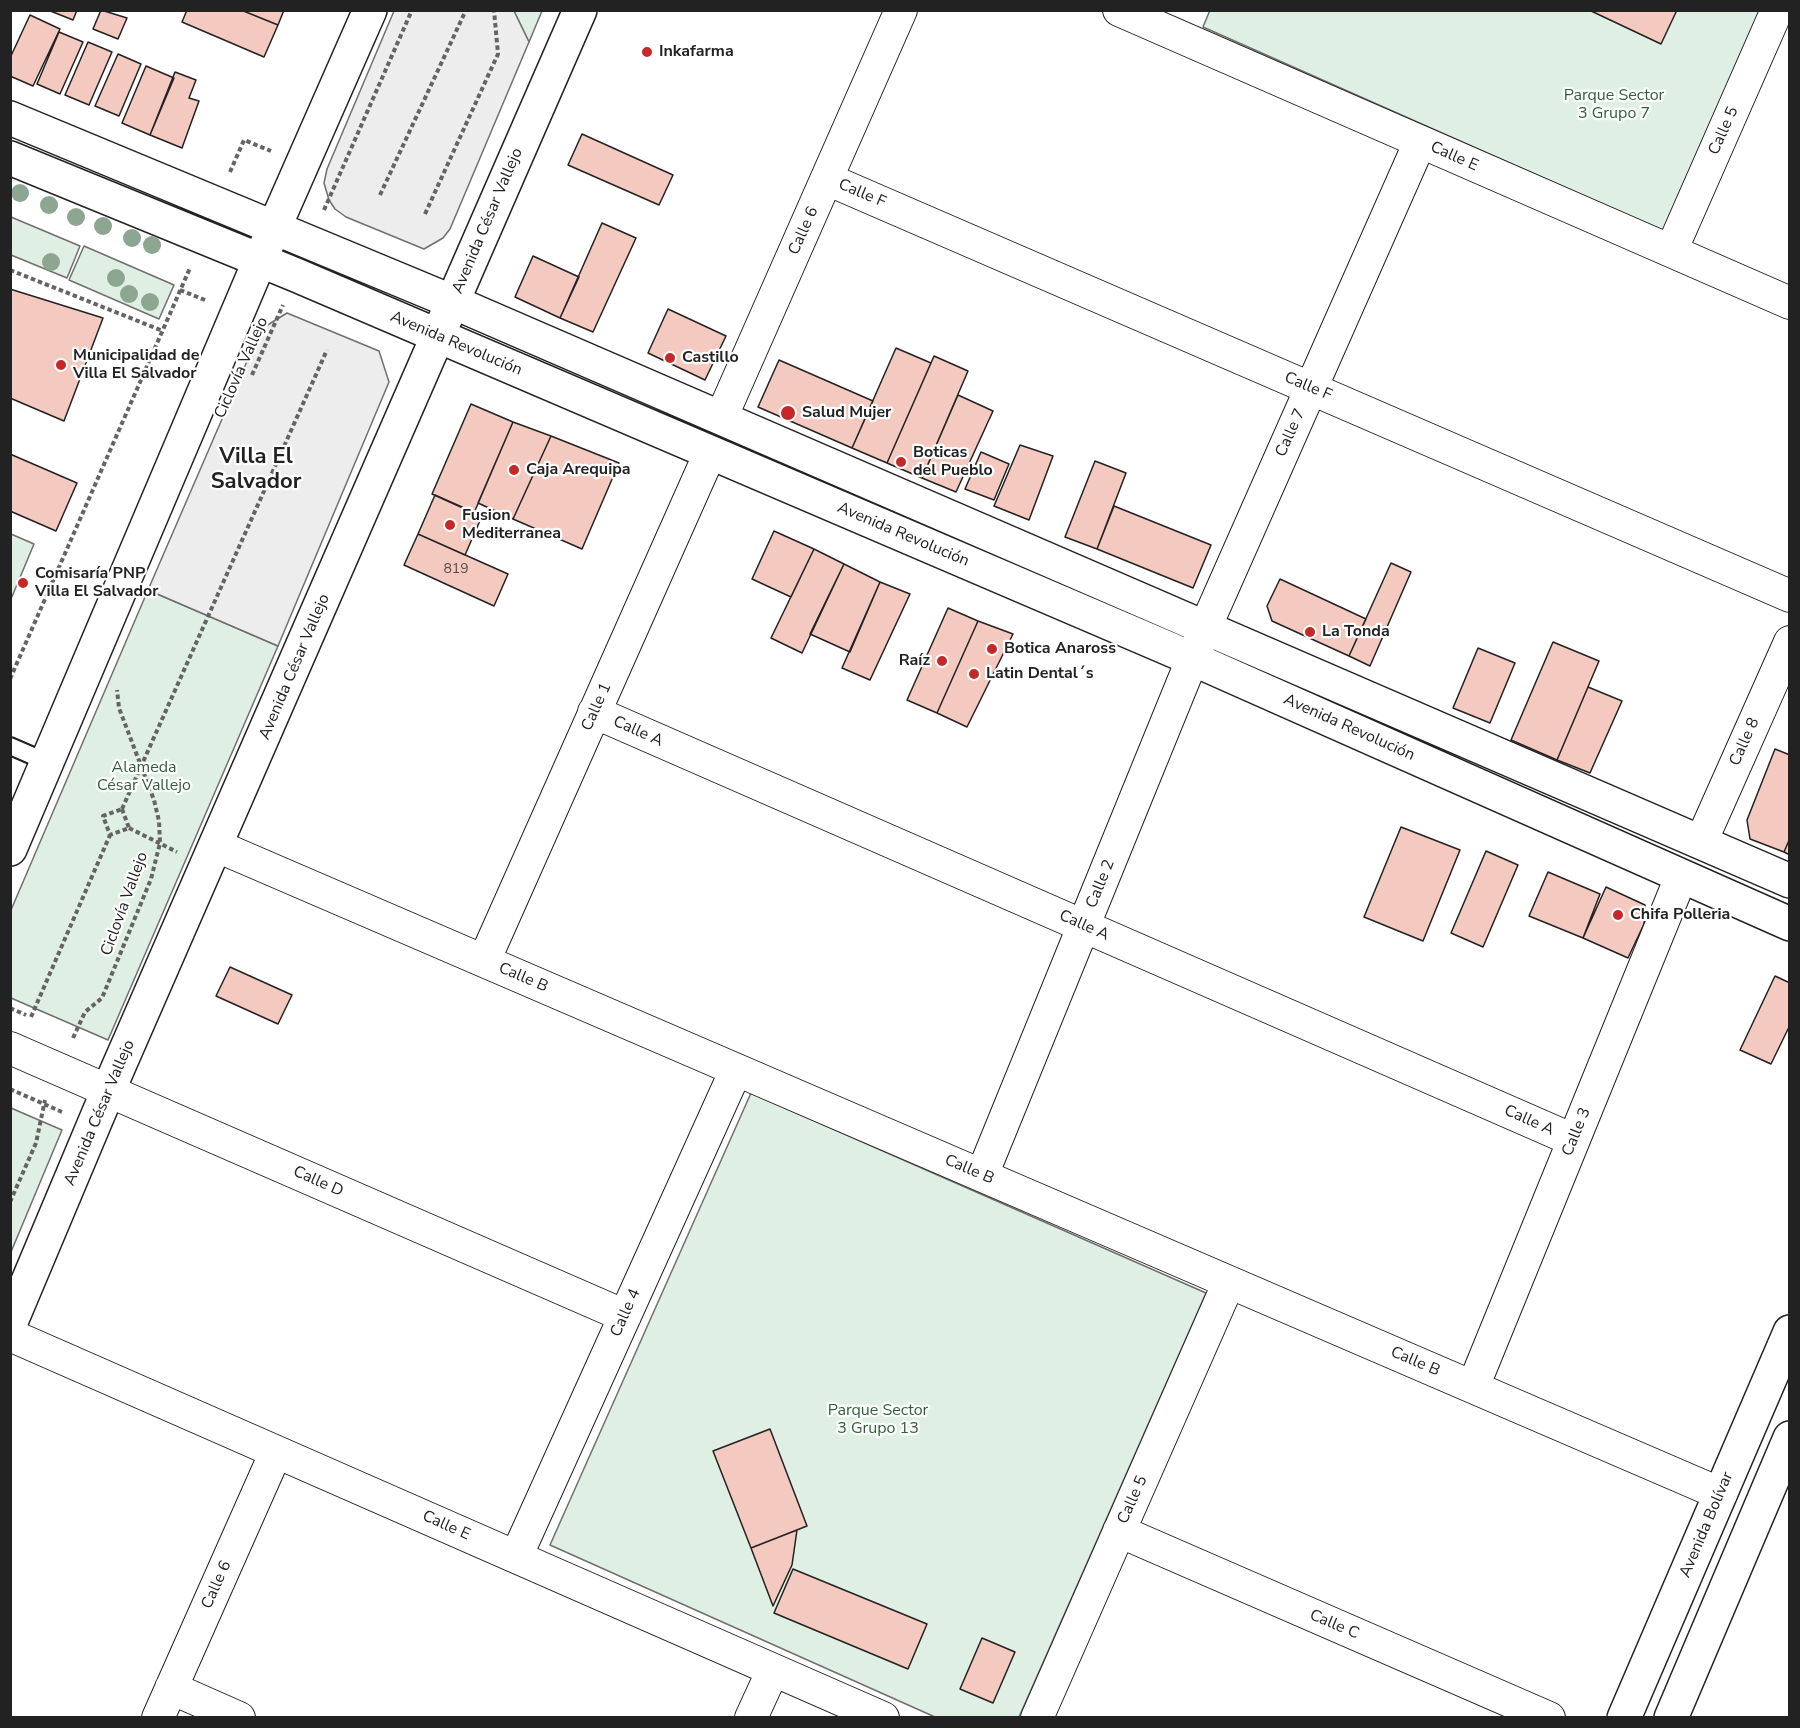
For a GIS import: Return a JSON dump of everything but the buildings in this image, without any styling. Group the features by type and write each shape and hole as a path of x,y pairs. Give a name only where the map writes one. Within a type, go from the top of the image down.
{"street":[{"path":"10,849 260,260 370,10"},
{"name":"Avenida César Vallejo","path":"10,1324 108,1091 213,857 580,10"},
{"name":"Calle 6","path":"721,418 901,10"},
{"name":"Calle E","path":"1119,10 1178,22 1420,142 1790,303"},
{"name":"Calle 5","path":"1671,251 1780,16"},
{"name":"Avenida Revolución","path":"10,118 453,302 1790,881"},
{"name":"Calle 7","path":"1193,659 1420,142"},
{"name":"Avenida Revolución","path":"10,158 296,275 1193,659 1790,924"},
{"name":"Calle F","path":"827,179 1790,596"},
{"name":"Calle 1","path":"484,961 710,453"},
{"name":"Calle 8","path":"1701,842 1790,642"},
{"name":"Calle 2","path":"982,1176 1193,659"},
{"name":"Calle A","path":"594,712 1573,1140"},
{"name":"Calle B","path":"213,857 484,961 1721,1494"},
{"name":"Calle 3","path":"1473,1387 1681,877"},
{"name":"Calle D","path":"10,1048 625,1316"},
{"name":"Calle 4","path":"516,1557 736,1070"},
{"name":"Calle 5","path":"1037,1718 1228,1282"},
{"name":"Avenida Bolívar","path":"1624,1718 1790,1332"},
{"name":"Calle E","path":"10,1335 883,1718"},
{"path":"1671,1718 1790,1438"},
{"name":"Calle 6","path":"158,1718 276,1452"},
{"name":"Calle C","path":"1119,1532 1548,1718"},
{"path":"751,1718 773,1670"},
{"path":"171,1688 239,1718"}],"lane":[{"path":"10,746 47,762"}],"path":[{"path":"310,242 412,10"},
{"path":"380,195 466,10"},
{"path":"425,214 498,54 494,10"},
{"path":"217,204 244,140 302,164"},
{"path":"10,680 203,237"},
{"path":"10,270 163,331"},
{"name":"Ciclovía Vallejo","path":"249,381 296,275"},
{"path":"111,835 103,816 122,809 327,350"},
{"name":"Ciclovía Vallejo","path":"10,1202 36,1143 43,1104 85,1012 102,998 151,879 160,843 159,821 142,767 119,708 117,681"},
{"path":"122,809 129,828 160,843 213,857"},
{"path":"31,1017 111,835 129,828"},
{"path":"10,1089 94,1126"}],"green space":[{"name":"Parque Sector 3 Grupo 7","path":"1210,10 1760,11 1663,231 1203,27"},
{"path":"514,11 542,11 529,42"},
{"path":"11,217 80,246 67,278 11,255"},
{"path":"84,246 174,285 159,319 69,280"},
{"path":"11,534 34,544 11,599"},
{"name":"Alameda César Vallejo","path":"148,590 278,646 108,1040 11,998 11,910"},
{"name":"Parque Sector 3 Grupo 13","path":"751,1093 1206,1293 1019,1717 935,1717 550,1545"},
{"path":"11,1108 62,1130 11,1252"}],"shaded area":[{"path":"394,11 514,11 529,42 450,229 443,238 424,249 346,217 335,209 329,200 324,183 327,169"},
{"path":"287,313 379,351 389,382 278,646 148,590 261,329"}],"place":[{"name":"Inkafarma","path":"647,52"},
{"name":"Castillo","path":"670,358"},
{"name":"Municipalidad de Villa El Salvador","path":"61,365"},
{"name":"Salud Mujer","path":"788,413"},
{"name":"Boticas del Pueblo","path":"901,462"},
{"name":"Caja Arequipa","path":"514,470"},
{"name":"Fusion Mediterranea","path":"450,525"},
{"name":"Comisaría PNP Villa El Salvador","path":"23,583"},
{"name":"La Tonda","path":"1310,632"},
{"name":"Botica Anaross","path":"992,649"},
{"name":"Raíz","path":"942,661"},
{"name":"Latin Dental´s","path":"974,674"},
{"name":"Chifa Polleria","path":"1618,915"}],"district":[{"name":"Villa El Salvador","path":"256,470"}]}
